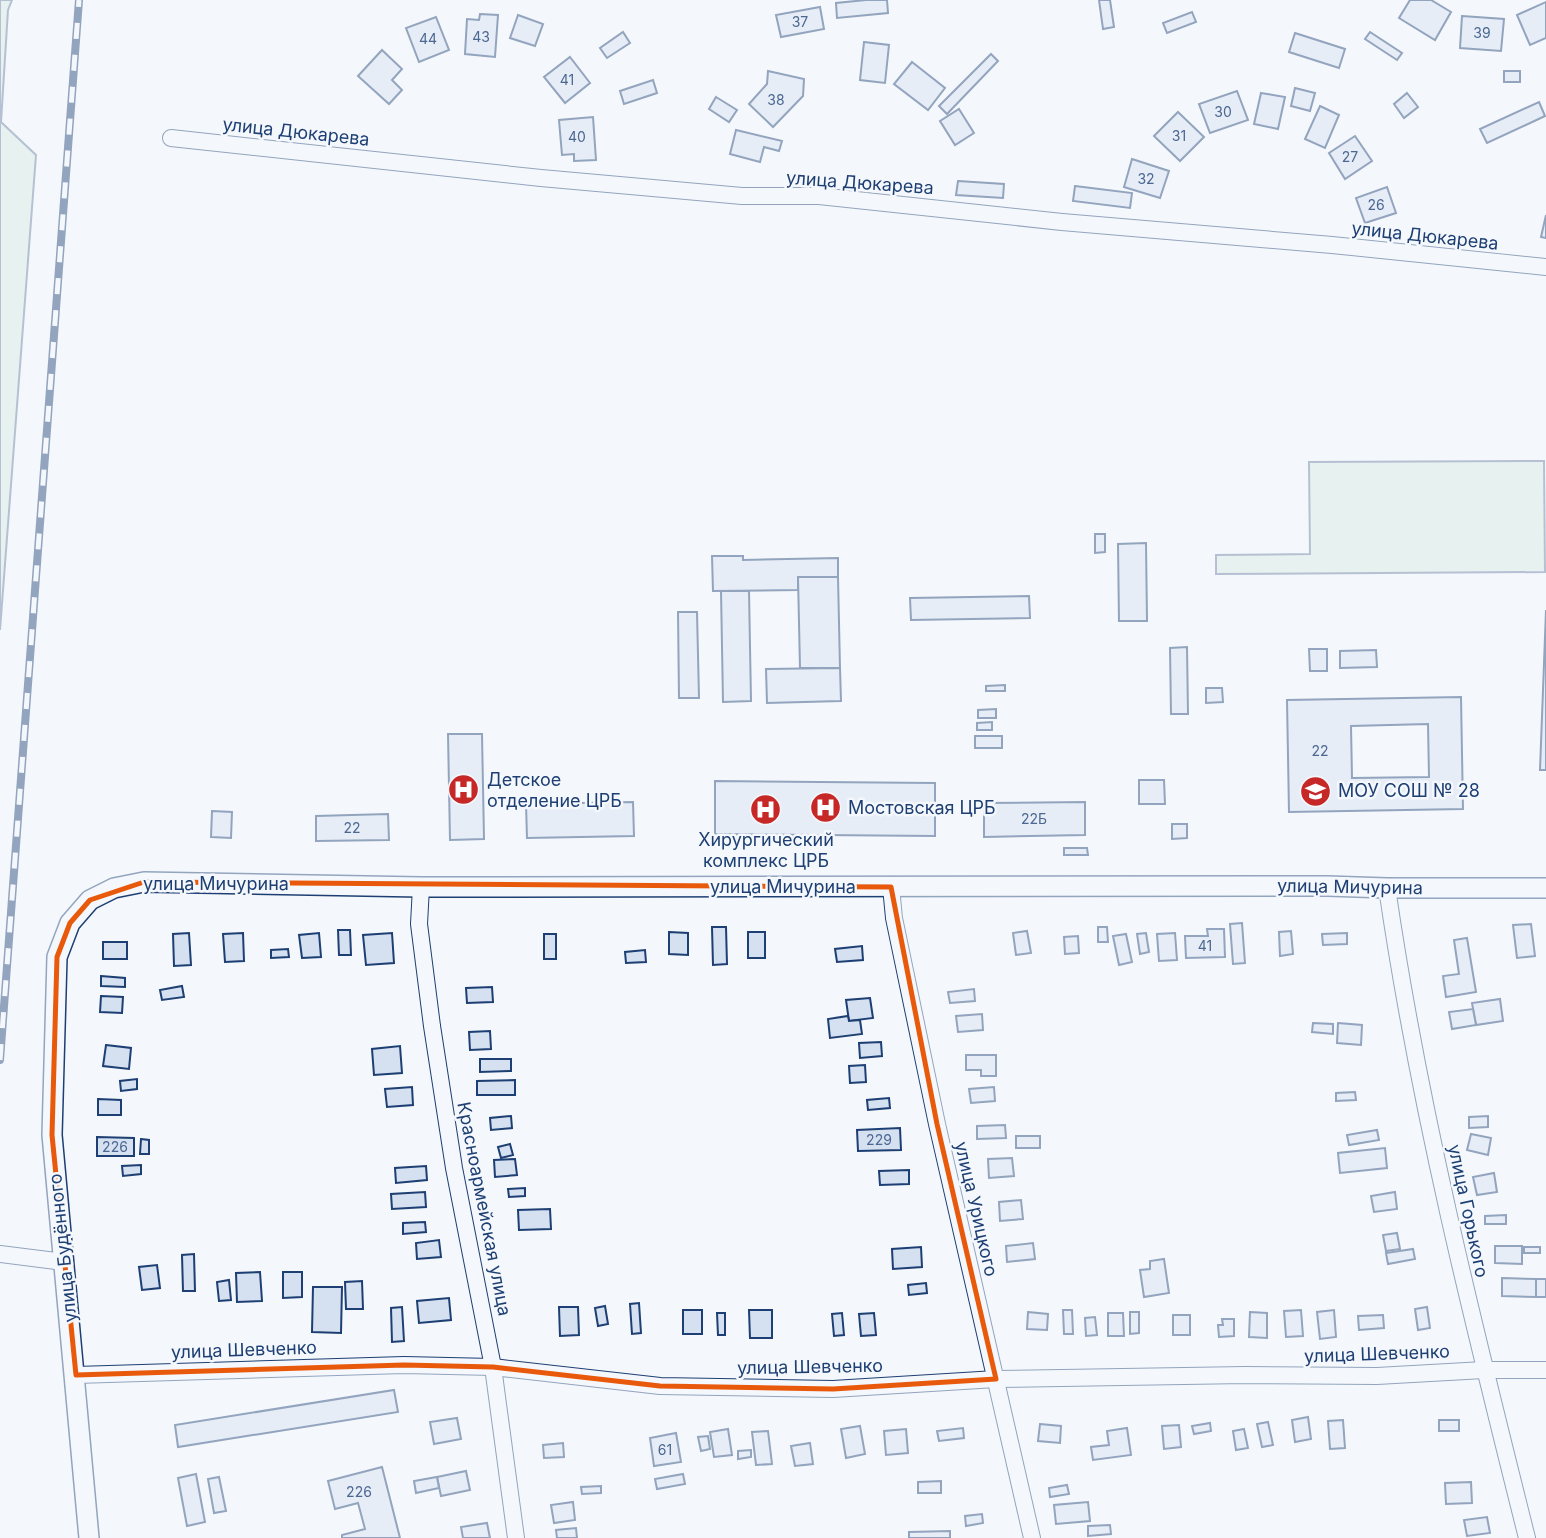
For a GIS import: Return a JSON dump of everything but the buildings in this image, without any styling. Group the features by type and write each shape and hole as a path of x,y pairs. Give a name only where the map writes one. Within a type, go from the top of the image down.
{"street":[{"name":"улица Дюкарева","path":"171,138 541,178 743,196 819,196 1076,224 1332,245 1546,267"},
{"name":"улица Мичурина","path":"57,957 70,923 90,900 114,888 144,882 421,887 1546,888"},
{"name":"Красноармейская улица","path":"421,887 419,924 432,1026 454,1168 494,1367 516,1538"},
{"name":"улица Урицкого","path":"891,887 894,918 934,1111 1032,1538"},
{"name":"улица Горького","path":"1387,888 1394,939 1441,1182 1484,1370 1527,1538"},
{"name":"улица Будённого","path":"57,957 51,1135 76,1375 89,1538"},
{"path":"0,1254 64,1262"},
{"name":"улица Шевченко","path":"76,1375 404,1365 494,1367 660,1386 833,1389 996,1379 1377,1376 1484,1370 1546,1370"}],"highlighted area":[{"path":"144,882 891,887 937,1124 996,1379 833,1389 660,1386 493,1367 404,1365 76,1375 52,1135 57,957 70,923 90,900"}],"shaded area":[{"path":"0,0 12,0 8,10 1,122 36,155 0,630"},
{"path":"1544,461 1545,572 1216,574 1216,555 1310,554 1309,462"}],"railway":[{"path":"0,1060 79,0"}],"place":[{"name":"Детское отделение ЦРБ","path":"464,790"},
{"name":"МОУ СОШ № 28","path":"1315,791"},
{"name":"Мостовская ЦРБ","path":"825,808"},
{"name":"Хирургический комплекс ЦРБ","path":"766,809"}]}
